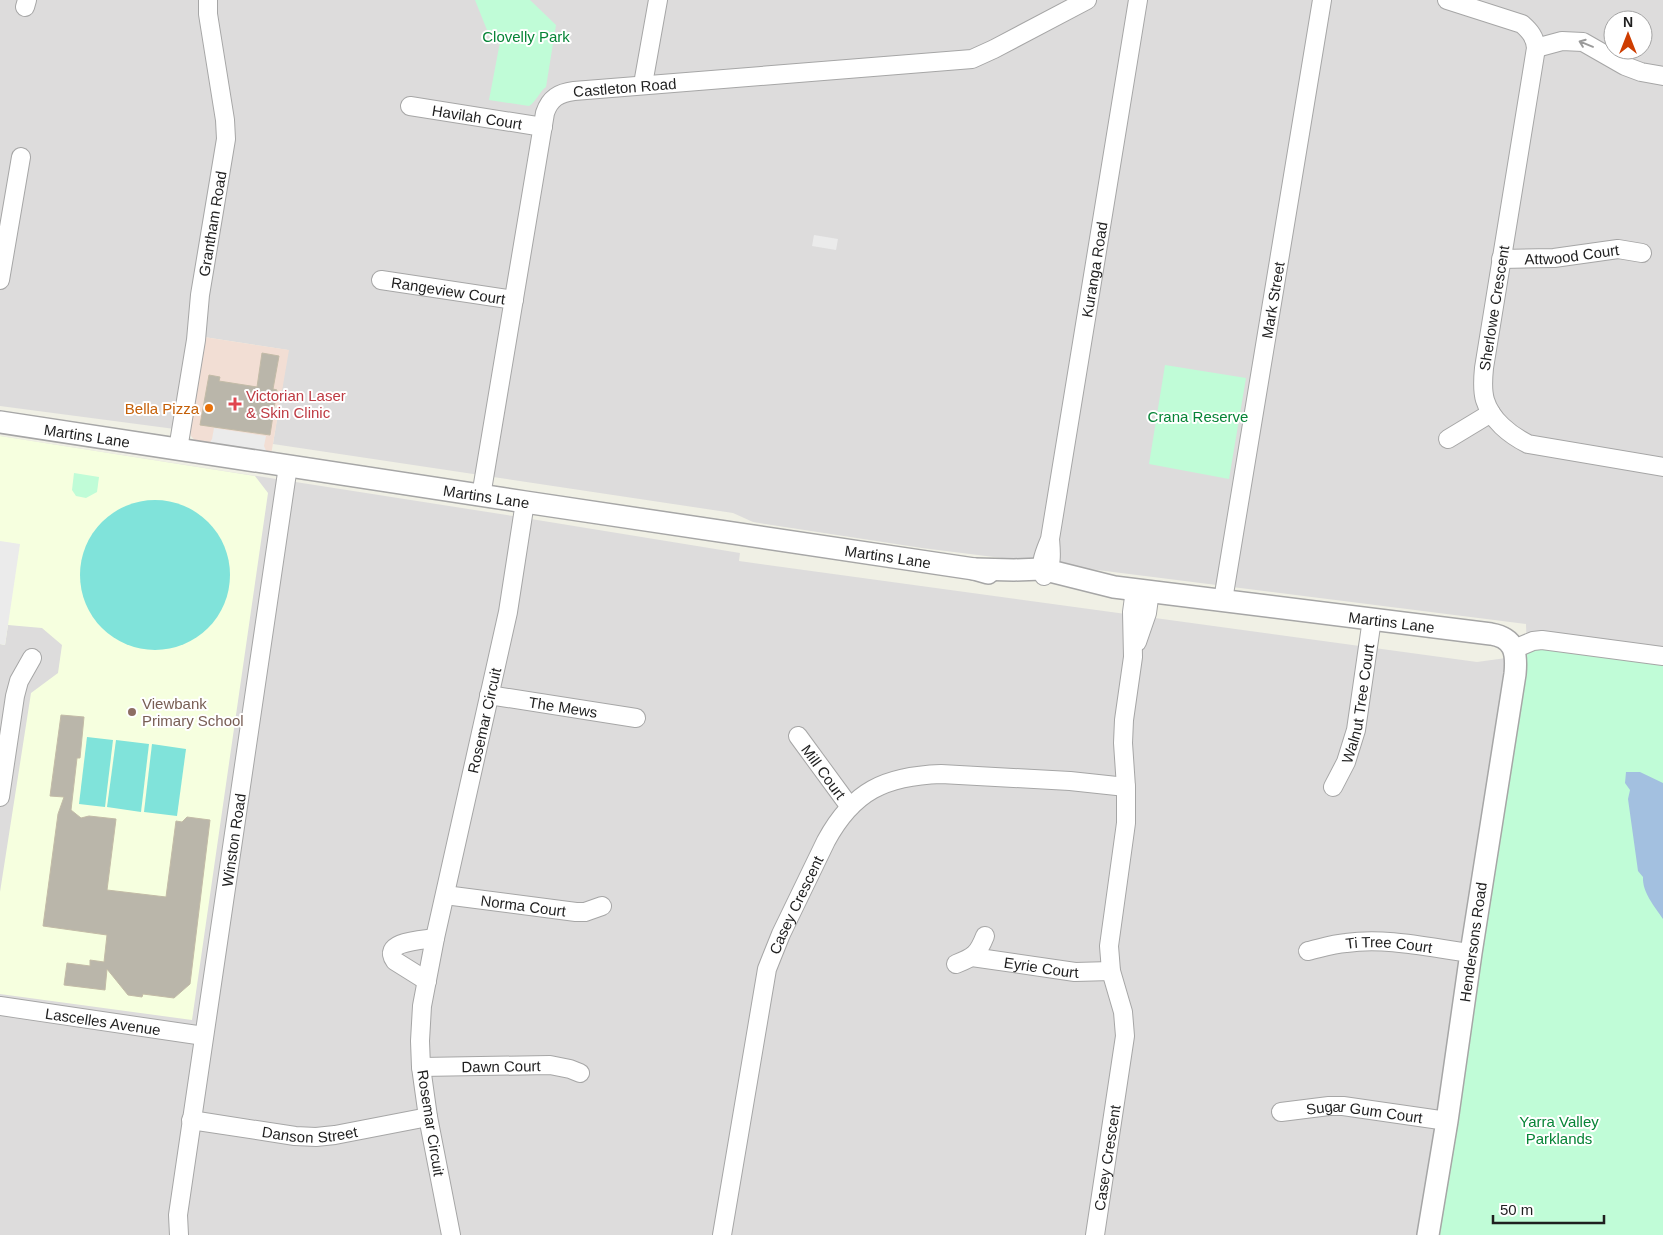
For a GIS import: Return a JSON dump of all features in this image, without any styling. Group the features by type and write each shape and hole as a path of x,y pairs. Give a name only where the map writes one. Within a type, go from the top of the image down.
{"street":[{"name":"Grantham Road","path":"178,449 196,340 200,294 226,139 225,120 208,14 208,0"},
{"path":"643,84 658,0"},
{"name":"Castleton Road","path":"482,496 543,127 548,106 558,95 574,91 643,84 972,59 1087,0"},
{"name":"Kuranga Road","path":"1045,571 1044,556 1050,539 1138,0"},
{"name":"Mark Street","path":"1223,600 1322,0"},
{"path":"1450,0 1522,24 1533,35 1536,48 1562,41 1583,42 1625,66 1641,72 1663,76"},
{"name":"Sherlowe Crescent","path":"1536,48 1484,368 1484,400 1491,413 1506,430 1528,444 1663,467"},
{"name":"Havilah Court","path":"410,106 543,127"},
{"path":"0,280 21,157"},
{"name":"Attwood Court","path":"1501,258 1554,258 1618,249 1642,253"},
{"name":"Rangeview Court","path":"381,280 514,300"},
{"path":"1448,439 1491,413"},
{"name":"Martins Lane","path":"0,422 974,569 1008,578 1021,579 1045,571 1065,584 1114,586 1500,635 1514,649"},
{"name":"Winston Road","path":"178,1235 178,1215 191,1120 288,466"},
{"name":"Rosemar Circuit","path":"451,1235 428,1117 421,1067 421,1027 435,938 508,612 525,502"},
{"name":"Casey Crescent","path":"1095,1235 1125,1036 1123,1012 1111,971 1109,935 1126,823 1123,743 1124,720 1133,657 1132,612 1142,590"},
{"name":"Walnut Tree Court","path":"1333,787 1346,762 1356,730 1372,618"},
{"path":"1514,649 1533,641 1542,640 1663,656"},
{"name":"Hendersons Road","path":"1428,1235 1448,1121 1470,954 1515,674 1514,649"},
{"path":"0,798 15,696 19,680 32,658"},
{"name":"The Mews","path":"489,695 636,718"},
{"name":"Mill Court","path":"798,736 850,807"},
{"name":"Casey Crescent","path":"722,1235 767,969 781,934 826,841 850,807 869,792 885,784 902,778 921,775 940,774 1125,782"},
{"name":"Norma Court","path":"445,895 576,912 586,912 602,906"},
{"name":"Eyrie Court","path":"985,936 979,950 964,960 1076,972 1111,971"},
{"path":"427,981 395,961 392,953 394,948 400,944 435,938"},
{"name":"Ti Tree Court","path":"1308,952 1348,942 1368,942 1398,944 1470,954"},
{"name":"Lascelles Avenue","path":"0,1006 204,1036"},
{"name":"Dawn Court","path":"421,1067 550,1065 580,1073"},
{"name":"Sugar Gum Court","path":"1281,1112 1344,1106 1448,1121"},
{"name":"Danson Street","path":"191,1120 296,1136 316,1136 428,1117"},
{"name":"Winston Road","path":"170,1235 178,1215"}],"shaded area":[{"path":"0,0 1663,0 1663,664 1437,1235 0,1235 0,436 740,553 739,561 1477,662 1527,655 1526,624 922,548 753,522 733,513 273,444 288,350 204,337 190,431 0,406"},
{"path":"814,235 838,239 836,250 812,246"},
{"path":"204,337 289,350 271,455 197,443 191,436 190,431"},
{"path":"214,428 266,436 264,446 267,453 209,444"},
{"name":"Viewbank Primary School","path":"0,436 255,476 268,493 192,1020 0,994 0,892 31,693 58,673 62,645 42,628 8,625 5,645 0,644"},
{"path":"155,500 184,506 208,522 224,546 230,575 224,604 208,628 184,644 155,650 126,644 102,628 86,604 80,575 86,546 102,522 126,506"},
{"path":"0,541 20,544 5,645 0,644"},
{"path":"87,737 113,740 105,807 79,804"},
{"path":"116,740 149,744 141,812 107,807"},
{"path":"152,744 186,749 177,816 144,812"},
{"path":"1626,772 1640,772 1663,783 1663,919 1647,894 1643,877 1638,871 1628,799 1630,790 1625,783"}],"green space":[{"name":"Clovelly Park","path":"475,0 530,0 556,25 546,87 529,106 489,100 500,42 491,40"},
{"name":"Crana Reserve","path":"1165,365 1246,378 1229,479 1149,464"},
{"path":"74,473 99,477 97,492 86,498 76,496 72,490"},
{"name":"Yarra Valley Parklands","path":"1537,647 1663,664 1663,1235 1437,1235 1527,655 1530,650"}],"building":[{"path":"262,353 279,356 273,389 277,390 270,435 200,425 209,375 220,377 219,381 257,387"},
{"path":"61,715 84,717 80,758 77,758 71,810 81,818 89,816 116,819 107,890 166,897 176,821 182,822 187,817 210,820 190,984 174,998 143,994 142,997 128,995 107,969 105,990 64,985 67,963 90,966 90,960 104,962 107,935 43,926 58,814 64,797 50,796"}],"place":[{"name":"Victorian Laser & Skin Clinic","path":"235,404"},
{"name":"Bella Pizza","path":"209,408"},
{"name":"Viewbank Primary School","path":"132,712"}]}
